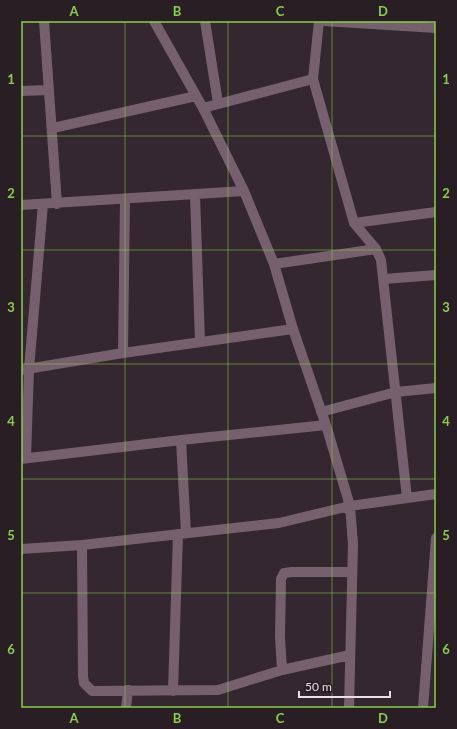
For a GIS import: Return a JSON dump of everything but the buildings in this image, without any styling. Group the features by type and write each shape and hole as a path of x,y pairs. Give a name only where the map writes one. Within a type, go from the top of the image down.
{"street":[{"path":"44,21 53,128 57,204"},
{"path":"154,21 203,108 244,191 274,264 292,330 326,425 350,506 353,544 349,708"},
{"path":"205,21 218,103"},
{"path":"319,21 313,79 354,223 376,249 381,260 407,498"},
{"path":"324,21 436,28"},
{"path":"203,108 313,79"},
{"path":"21,91 49,90"},
{"path":"53,128 196,96"},
{"path":"21,205 57,204 244,191"},
{"path":"195,195 200,342"},
{"path":"123,353 125,199"},
{"path":"43,204 25,370 24,458 326,425"},
{"path":"354,223 436,212"},
{"path":"274,264 376,249"},
{"path":"384,280 436,275"},
{"path":"25,370 123,353 292,330"},
{"path":"321,412 396,392 436,388"},
{"path":"173,691 182,534 181,440"},
{"path":"21,548 82,545 279,523 350,506 436,494"},
{"path":"423,708 436,538"},
{"path":"82,545 84,683 92,690 218,690 282,670 350,655"},
{"path":"282,670 280,636 281,579 284,573 352,572"},
{"path":"126,708 128,690"}]}
